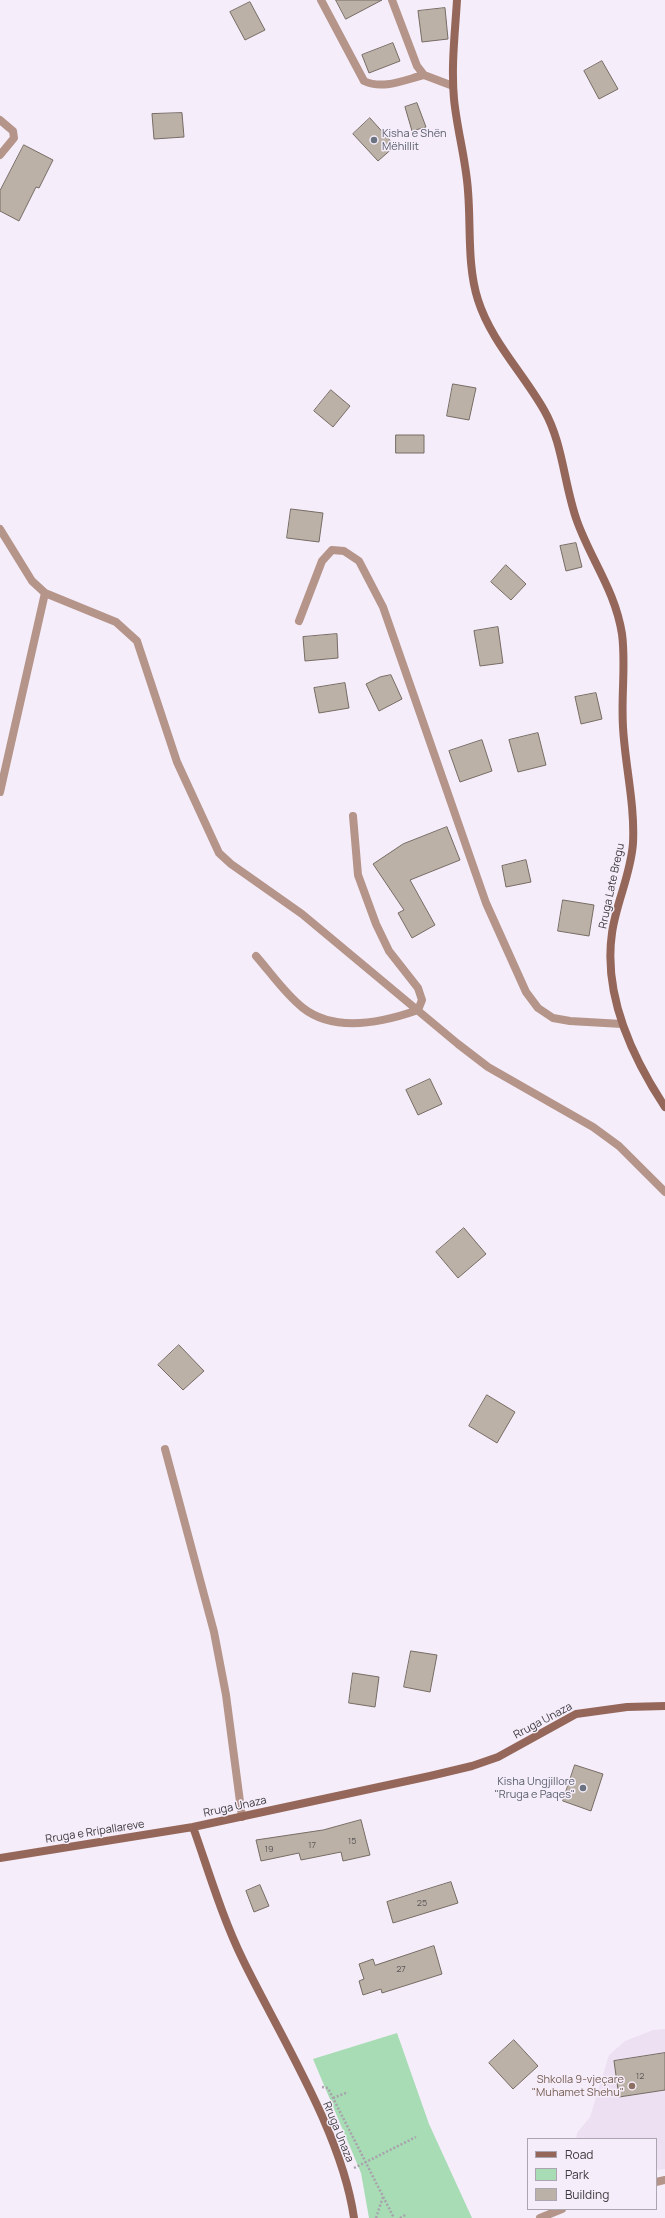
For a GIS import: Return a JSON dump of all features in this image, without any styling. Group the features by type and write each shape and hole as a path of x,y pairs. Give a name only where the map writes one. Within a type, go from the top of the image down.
{"main road":[{"name":"Rruga Late Bregu","path":"457,0 453,86 457,123 466,170 472,263 478,302 499,344 543,409 553,429 576,517 584,538 610,590 622,634 623,728 633,820 633,844 629,870 612,932 610,959 614,990 622,1024 635,1058 665,1108"},
{"name":"Rruga Unaza","path":"354,2218 338,2160 306,2084 227,1924 193,1827 472,1766 504,1754 576,1714 627,1706 665,1706"},
{"name":"Rruga e Rripallareve","path":"0,1858 193,1827"}],"street":[{"path":"321,0 364,80 373,85 384,86 424,75"},
{"path":"392,0 417,66 424,75 453,86"},
{"path":"0,120 13,131 14,138 0,155"},
{"path":"0,529 32,581 45,593 116,622 137,641 177,762 219,853 230,864 302,914 458,1044 488,1067 604,1134 619,1146 665,1192"},
{"path":"300,621 322,561 332,550 344,551 359,561 383,607 486,903 526,992 538,1008 553,1018 570,1021 622,1024"},
{"path":"0,792 3,761 45,593"},
{"path":"353,816 358,875 376,924 389,951 418,988 422,1000 418,1010"},
{"path":"256,956 295,1000 316,1016 330,1020 356,1022 379,1021 418,1010"},
{"path":"165,1449 214,1632 226,1695 242,1816"},
{"path":"540,2218 560,2210"}],"path":[{"path":"306,2084 328,2088 394,2218"},
{"path":"334,2098 348,2092"},
{"path":"365,2162 416,2137"},
{"path":"376,2218 383,2197"},
{"path":"400,2218 407,2214"}],"shaded area":[{"name":"Shkolla 9-vjeçare \"Muhamet Shehu\"","path":"665,2029 665,2169 657,2170 657,2138 576,2138 577,2133 590,2117 609,2055 625,2041 653,2030"}],"green space":[{"path":"397,2033 429,2124 472,2218 369,2218 361,2173 313,2059"}],"building":[{"path":"336,0 382,0 346,19"},
{"path":"250,2 265,30 245,40 230,12"},
{"path":"445,8 448,39 422,42 418,11"},
{"path":"393,43 400,61 369,73 362,55"},
{"path":"602,61 618,89 599,99 584,71"},
{"path":"417,103 426,127 412,131 405,107"},
{"path":"182,113 184,137 154,139 152,114"},
{"name":"Kisha e Shën Mëhillit","path":"370,118 395,146 378,161 353,134"},
{"path":"24,145 53,160 39,188 36,187 19,221 0,211 0,191"},
{"path":"453,384 476,388 469,420 447,416"},
{"path":"331,390 350,406 333,427 314,411"},
{"path":"396,435 424,435 424,453 396,453"},
{"path":"291,509 323,513 319,542 287,538"},
{"path":"576,543 582,567 566,571 560,546"},
{"path":"506,565 526,584 511,600 491,582"},
{"path":"498,627 503,663 480,666 474,631"},
{"path":"337,634 338,658 305,661 303,637"},
{"path":"391,675 402,699 379,711 366,684 380,677"},
{"path":"345,683 349,708 319,713 314,688"},
{"path":"596,693 602,719 581,724 575,697"},
{"path":"538,733 546,765 518,772 509,740"},
{"path":"482,740 492,771 460,782 449,751"},
{"path":"447,827 460,860 410,880 435,925 412,938 398,913 404,910 373,864 403,844"},
{"path":"526,860 531,882 506,887 502,866"},
{"path":"563,900 594,905 589,936 558,931"},
{"path":"430,1079 442,1104 418,1115 406,1090"},
{"path":"464,1228 486,1254 458,1278 436,1252"},
{"path":"179,1345 204,1371 183,1390 158,1365"},
{"path":"487,1395 515,1412 497,1443 469,1426"},
{"path":"411,1651 437,1655 430,1692 404,1687"},
{"path":"353,1673 379,1677 375,1707 349,1703"},
{"name":"Kisha Ungjillore \"Rruga e Paqes\"","path":"575,1765 603,1774 591,1811 563,1801"},
{"path":"361,1820 370,1855 343,1861 341,1852 301,1860 299,1853 261,1861 256,1840 323,1830"},
{"path":"451,1882 458,1903 393,1923 387,1902"},
{"path":"260,1885 269,1906 254,1912 246,1891"},
{"path":"434,1946 442,1974 382,1993 381,1989 363,1995 359,1981 364,1979 359,1964 373,1959 375,1965"},
{"path":"514,2040 538,2066 513,2089 489,2063"},
{"path":"665,2053 665,2090 619,2097 614,2061"}],"place":[{"name":"Kisha e Shën Mëhillit","path":"374,140"},
{"name":"Kisha Ungjillore \"Rruga e Paqes\"","path":"583,1788"},
{"name":"Shkolla 9-vjeçare \"Muhamet Shehu\"","path":"632,2086"}]}
